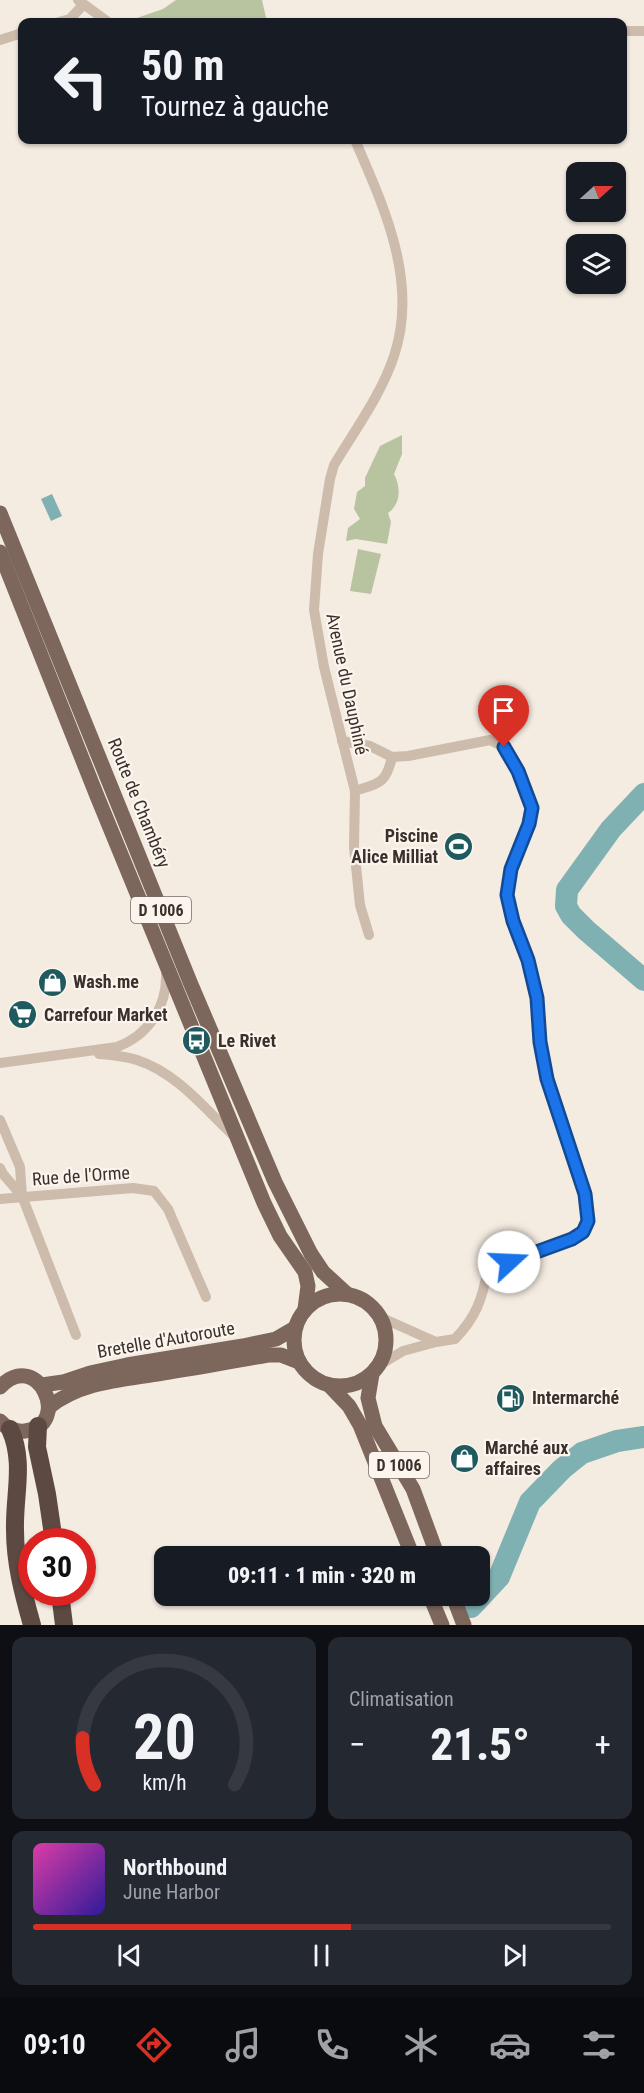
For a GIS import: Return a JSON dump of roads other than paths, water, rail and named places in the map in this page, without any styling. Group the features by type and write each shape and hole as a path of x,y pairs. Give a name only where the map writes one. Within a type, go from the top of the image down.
{"highway":[{"path":"5,1425 18,1450 19,1475 15,1501 15,1531 19,1580 32,1625"},
{"path":"38,1426 37,1447 52,1528"},
{"path":"62,1606 64,1625"}],"main road":[{"name":"Route de Chambéry","path":"0,513 190,982 275,1182 317,1263 323,1272 347,1294"},
{"name":"Route de Chambéry","path":"0,552 165,965 268,1211 280,1236 305,1272 308,1286 305,1309"},
{"path":"335,1293 347,1294 366,1302 380,1317 386,1334 385,1351 375,1370 358,1383 344,1386 329,1385 311,1377 299,1362 293,1340 295,1328 305,1309 314,1301 335,1293"},
{"name":"Bretelle d'Autoroute","path":"42,1385 63,1382 127,1365 276,1339 295,1328"},
{"name":"Bretelle d'Autoroute","path":"49,1407 66,1395 114,1380 268,1355 281,1355 299,1362"},
{"name":"D 1006","path":"375,1370 368,1398 375,1426 413,1489 434,1546"},
{"path":"0,1387 14,1377 24,1377 33,1379 42,1385 48,1395 49,1407 46,1418 38,1426 29,1431 20,1432 5,1425"},
{"name":"D 1006","path":"329,1385 349,1406 360,1425 410,1546"},
{"path":"434,1606 442,1625"},
{"path":"457,1606 464,1625"}],"street":[{"path":"71,18 80,3 102,18"},
{"path":"627,31 644,31"},
{"path":"0,40 18,34"},
{"name":"Avenue du Dauphiné","path":"357,144 379,195 400,264 402,321 395,355 387,373 332,472 318,554 314,610 324,667 355,791 354,847 360,905 369,935"},
{"path":"342,741 370,746 392,757 490,740 504,747 518,771 532,808 529,824 511,869 507,895 513,921 528,960 537,998 540,1042 547,1079 585,1194 588,1221 583,1232 572,1239 488,1269 483,1295 473,1318 455,1339 403,1351 375,1370"},
{"path":"355,791 383,780 389,772 392,757"},
{"path":"0,1063 87,1052 131,1042 154,1020 162,1001 166,982 165,965"},
{"path":"87,1052 137,1060 158,1070 180,1084 238,1139"},
{"path":"0,1120 20,1167 22,1196 76,1335"},
{"path":"0,1167 3,1174 22,1196"},
{"name":"Rue de l'Orme","path":"0,1199 133,1188 154,1191 168,1209 206,1297"},
{"path":"380,1317 436,1342"}],"water":[{"path":"52,494 62,516 51,521 41,499"}],"waterway":[{"path":"644,794 611,829 567,890 566,906 571,915 586,930 644,980"},
{"path":"471,1607 499,1577 530,1502 562,1469 582,1453 617,1441 644,1437"}],"place":[{"name":"Piscine Alice Milliat","path":"459,846"},
{"name":"Wash.me","path":"52,982"},
{"name":"Carrefour Market","path":"23,1015"},
{"name":"Le Rivet","path":"197,1041"},
{"name":"Intermarché","path":"511,1398"},
{"name":"Marché aux affaires","path":"464,1458"}]}
